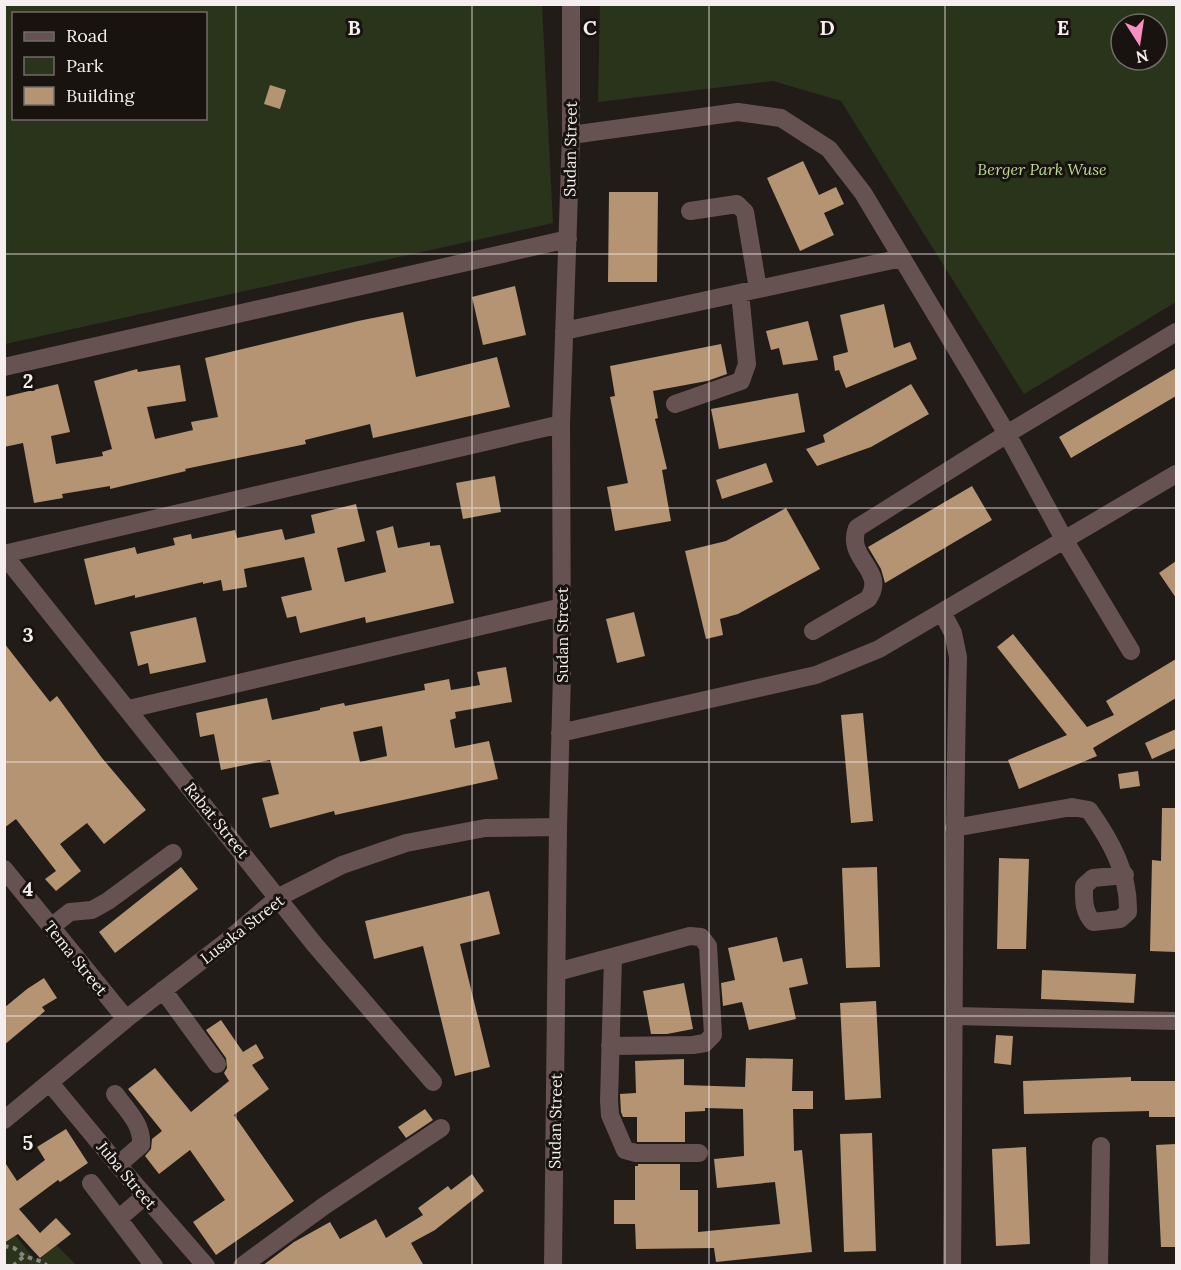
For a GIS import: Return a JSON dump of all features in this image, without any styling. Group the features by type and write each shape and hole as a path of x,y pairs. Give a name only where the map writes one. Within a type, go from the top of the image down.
{"street":[{"name":"Sudan Street","path":"553,1266 562,607 561,424 571,135 571,4"},
{"path":"571,135 738,112 781,118 829,149 863,193 1007,434 1065,541 1131,651"},
{"path":"690,211 737,204 742,207 745,212 758,289"},
{"path":"4,367 568,239"},
{"path":"564,331 902,258"},
{"path":"675,404 741,381 747,364 740,293"},
{"path":"813,631 868,599 874,590 874,580 856,550 853,538 856,528 1176,332"},
{"path":"4,555 561,424"},
{"path":"560,733 816,675 879,649 1176,474"},
{"name":"Rabat Street","path":"4,555 315,945 433,1083"},
{"path":"129,709 562,607"},
{"path":"942,612 953,633 958,657 954,828 955,1016 952,1266"},
{"path":"954,828 1072,807 1089,810 1100,825 1125,875"},
{"name":"Lusaka Street","path":"4,1120 279,897 342,865 405,843 485,828 558,826"},
{"path":"51,927 70,912 92,910 173,853"},
{"name":"Tema Street","path":"4,869 126,1019"},
{"path":"557,972 690,936 701,937 708,946 713,1035 705,1043 693,1046 610,1046"},
{"path":"613,957 610,1115 626,1150 636,1153 699,1153"},
{"path":"163,990 217,1064"},
{"path":"955,1016 1176,1021"},
{"name":"Juba Street","path":"50,1083 206,1266"},
{"path":"115,1094 139,1127 142,1136 141,1145 118,1165"},
{"path":"242,1265 324,1206 441,1128"},
{"path":"1099,1266 1101,1146"},
{"path":"91,1184 154,1266"},
{"path":"118,1219 145,1196"}],"path":[{"path":"4,1246 14,1248 24,1256 43,1262 46,1266"},
{"path":"13,1266 24,1256"}],"green space":[{"path":"4,5 542,5 553,223 5,344"},
{"name":"Berger Park Wuse","path":"600,5 1176,5 1176,302 1024,394 841,101 773,81 598,102"},
{"path":"15,1235 37,1262 56,1245 76,1265 5,1265 4,1242"}],"building":[{"path":"270,85 286,90 280,109 264,104"},
{"path":"803,161 819,195 836,187 844,204 824,213 834,235 800,251 767,178"},
{"path":"609,192 658,192 657,282 608,282"},
{"path":"515,286 526,335 483,345 472,297"},
{"path":"884,304 894,348 910,342 917,359 846,388 839,370 835,371 833,356 848,352 840,315"},
{"path":"403,312 416,377 497,357 510,407 373,438 370,424 305,440 306,444 185,469 186,471 110,489 110,486 62,494 63,498 34,503 23,443 4,447 4,397 58,384 70,432 51,436 56,464 103,456 102,452 112,449 94,381 137,369 138,372 180,365 186,401 147,407 155,439 193,430 191,422 218,417 205,358"},
{"path":"808,321 818,360 783,365 779,348 771,350 766,331"},
{"path":"721,344 727,374 707,381 653,391 658,418 655,419 667,469 662,470 671,521 615,531 607,487 628,483 610,397 615,396 610,366"},
{"path":"1176,368 1176,396 1071,458 1059,437"},
{"path":"911,384 929,414 871,447 817,466 806,449 825,442 823,435"},
{"path":"798,393 805,432 719,449 711,409"},
{"path":"766,463 773,482 722,499 716,480"},
{"path":"495,476 501,512 463,519 456,483"},
{"path":"972,486 992,520 885,583 881,569 868,547"},
{"path":"356,504 365,541 337,548 345,582 386,572 376,531 393,526 398,548 430,542 430,546 440,545 454,603 366,623 365,617 300,633 296,616 287,618 281,597 312,590 304,557 244,569 247,587 223,591 221,580 203,584 203,582 95,605 84,559 135,547 137,554 175,545 173,538 191,534 192,539 235,530 237,538 282,529 285,540 315,533 311,515"},
{"path":"786,508 820,569 738,614 720,619 723,635 706,639 685,551 726,541"},
{"path":"1176,561 1176,598 1159,573"},
{"path":"634,612 645,656 617,663 606,619"},
{"path":"196,617 206,662 150,674 148,663 138,666 130,632"},
{"path":"1013,634 1087,727 1114,715 1106,701 1176,659 1176,698 1093,748 1097,756 1019,789 1008,760 1067,735 997,647"},
{"path":"4,643 50,702 57,696 102,758 146,810 104,844 87,823 60,844 81,871 56,891 45,879 56,871 16,819 4,828"},
{"path":"506,667 512,702 455,712 456,718 450,720 455,748 489,741 498,779 335,815 334,811 270,828 262,798 279,794 270,760 221,770 214,734 200,737 196,713 267,698 272,720 344,703 345,706 425,690 424,684 449,679 451,690 480,685 477,672","holes":["382,726 387,756 360,762 353,732"]},
{"path":"863,713 873,821 851,823 841,715"},
{"path":"1176,729 1176,748 1152,759 1145,743"},
{"path":"1138,771 1140,786 1120,789 1118,774"},
{"path":"1162,808 1176,808 1176,952 1150,951 1152,860 1161,861"},
{"path":"999,858 1029,859 1026,949 997,949"},
{"path":"181,867 198,889 115,953 99,932"},
{"path":"877,867 880,967 846,968 842,868"},
{"path":"489,891 500,934 460,944 490,1067 455,1076 423,946 374,959 365,921"},
{"path":"777,937 783,962 802,958 808,984 789,988 796,1019 749,1030 742,1002 723,1006 721,983 735,980 728,948"},
{"path":"1042,970 1136,974 1134,1003 1041,999"},
{"path":"44,978 57,998 42,1007 45,1011 4,1045 4,1008"},
{"path":"684,983 693,1029 667,1034 651,1034 643,991"},
{"path":"876,1001 881,1098 845,1100 840,1003"},
{"path":"221,1020 243,1052 256,1044 264,1058 252,1065 269,1089 234,1115 294,1201 216,1255 193,1222 225,1200 190,1150 159,1174 145,1156 151,1149 152,1139 162,1131 128,1089 155,1068 191,1112 229,1081 224,1073 227,1068 226,1058 206,1030"},
{"path":"996,1035 1013,1036 1011,1065 994,1063"},
{"path":"746,1058 793,1059 792,1091 813,1091 813,1109 793,1109 794,1151 802,1150 812,1252 716,1262 714,1248 636,1249 635,1224 614,1224 614,1200 635,1200 635,1166 638,1164 680,1164 680,1190 698,1190 698,1232 780,1224 775,1182 717,1188 714,1159 744,1156 743,1109 705,1108 705,1111 685,1112 685,1142 637,1142 637,1117 623,1117 621,1112 620,1094 636,1093 635,1061 684,1059 684,1085 745,1087"},
{"path":"1131,1077 1131,1081 1176,1081 1176,1117 1149,1117 1149,1111 1024,1114 1023,1081"},
{"path":"425,1109 433,1120 406,1138 398,1127"},
{"path":"66,1129 88,1163 60,1182 58,1180 19,1209 40,1233 56,1218 71,1234 40,1258 18,1234 4,1243 4,1161 17,1181 45,1160 37,1147"},
{"path":"872,1133 876,1251 844,1252 840,1134"},
{"path":"1176,1144 1176,1247 1161,1247 1156,1145"},
{"path":"1026,1147 1030,1244 996,1246 992,1149"},
{"path":"472,1174 484,1191 435,1230 411,1243 424,1266 262,1266 294,1242 330,1222 340,1239 376,1219 386,1238 423,1215 418,1208 448,1186 451,1190"}]}
